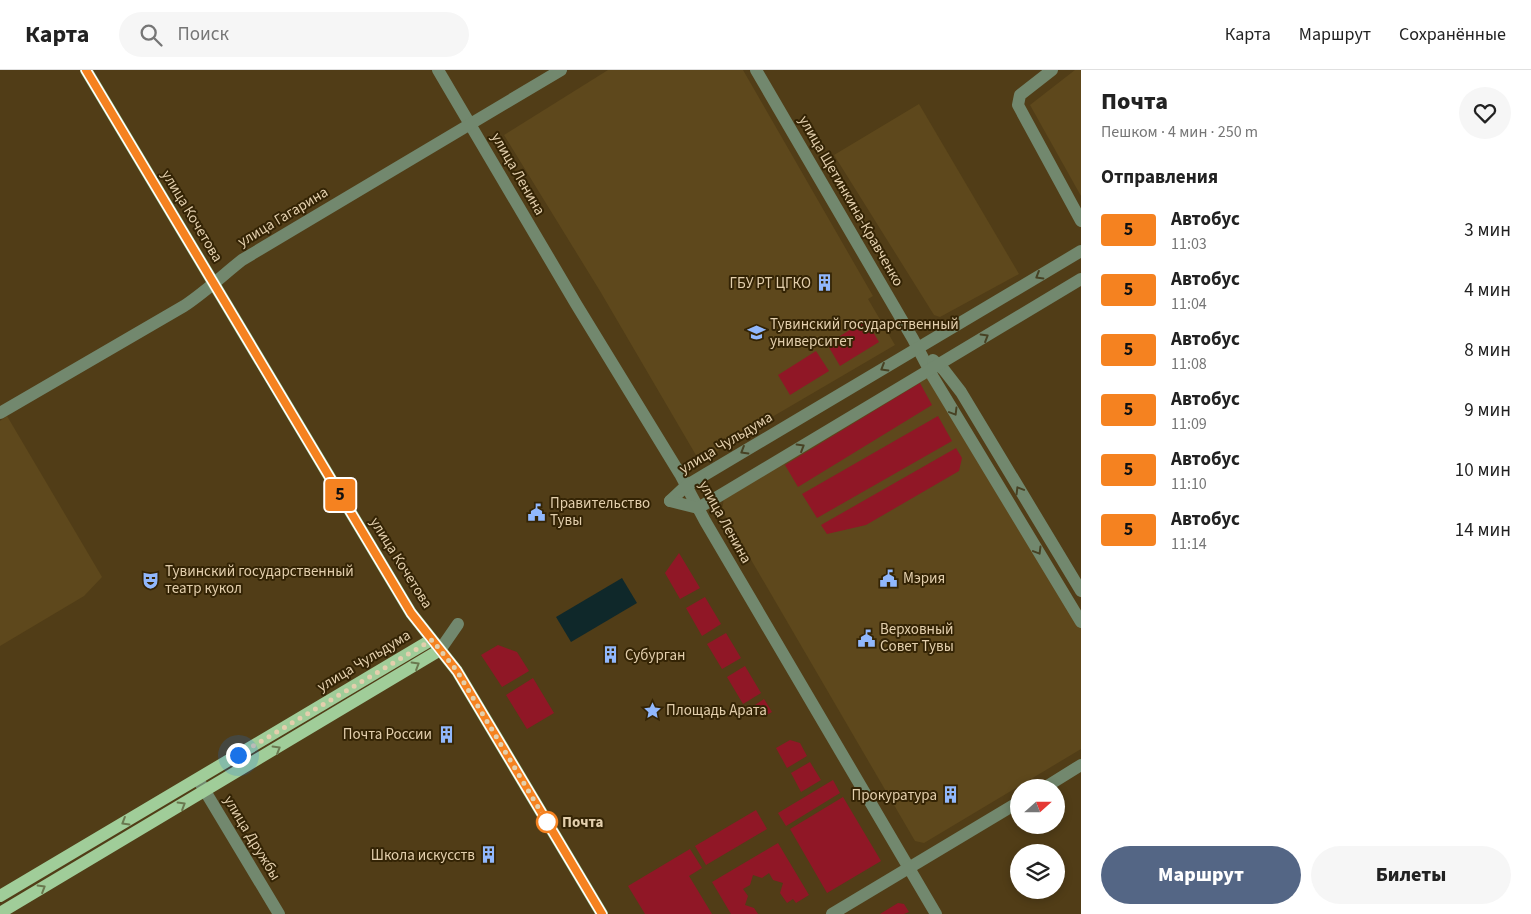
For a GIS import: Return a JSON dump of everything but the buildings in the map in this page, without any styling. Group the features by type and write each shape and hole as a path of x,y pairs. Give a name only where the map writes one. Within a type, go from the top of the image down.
{"main road":[{"name":"улица Кочетова","path":"86,70 411,613 457,671 602,914"},
{"name":"улица Чульдума","path":"0,896 432,640"},
{"name":"улица Чульдума","path":"0,913 440,650"}],"street":[{"name":"улица Ленина","path":"438,70 686,486 936,914"},
{"name":"улица Гагарина","path":"0,413 184,306 242,260 561,70"},
{"name":"улица Щетинкина-Кравченко","path":"756,70 918,348 934,367 960,392 1081,591"},
{"path":"1052,70 1020,95 1018,105 1081,221"},
{"name":"улица Чульдума","path":"698,508 670,501 686,486 1081,252"},
{"path":"698,508 1081,279"},
{"name":"улица Щетинкина-Кравченко","path":"934,367 1081,622"},
{"name":"улица Чульдума","path":"432,640 458,624 440,650"},
{"path":"1058,779 1081,765"},
{"name":"улица Дружбы","path":"197,779 279,914"},
{"path":"832,914 1010,807"}],"shaded area":[{"path":"608,70 743,70 873,296 868,299 895,345 772,417 700,462 600,291 504,135"},
{"path":"1075,70 1081,70 1081,196 1030,105"},
{"path":"919,104 1019,274 940,317 934,315 834,155"},
{"path":"866,320 879,342 840,366 827,344"},
{"path":"816,351 829,371 790,395 778,375"},
{"path":"925,370 1081,621 1081,749 1031,779 1010,779 1010,792 924,843 915,841 722,510 724,498"},
{"path":"920,383 932,405 798,487 785,465"},
{"path":"7,416 102,577 84,596 0,646 0,421"},
{"path":"938,416 952,441 817,518 802,494"},
{"path":"956,448 962,458 959,471 866,525 827,534 821,525"},
{"path":"679,553 700,588 680,599 665,573"},
{"path":"705,597 721,624 702,636 686,608"},
{"path":"726,633 741,658 722,669 707,644"},
{"path":"498,645 517,652 529,671 502,687 481,655"},
{"path":"745,666 761,693 743,704 727,677"},
{"path":"533,678 554,713 527,729 506,695"},
{"path":"764,699 772,712 763,717 746,711"},
{"path":"790,740 800,743 807,756 787,768 776,748"},
{"path":"810,762 821,780 801,792 791,773"},
{"path":"833,780 840,793 786,826 778,813"},
{"path":"843,797 881,861 827,893 790,829"},
{"path":"756,810 767,829 706,865 695,846"},
{"path":"778,843 809,895 796,903 793,899 787,903 780,893 783,883 773,880 769,873 762,878 753,875 750,885 743,889 748,896 745,905 754,908 758,914 731,914 712,882"},
{"path":"690,849 702,868 689,876 712,914 645,914 628,886"},
{"path":"898,903 904,904 909,912 904,914 880,914"}],"water":[{"path":"622,578 637,603 571,642 556,617"}],"bus line":[{"name":"5","path":"86,70 411,613 457,671 602,914"}],"place":[{"name":"ГБУ РТ ЦГКО","path":"825,283"},
{"name":"Тувинский государственный университет","path":"756,333"},
{"name":"Правительство Тувы","path":"536,512"},
{"name":"Мэрия","path":"889,578"},
{"name":"Тувинский государственный театр кукол","path":"151,580"},
{"name":"Верховный Совет Тувы","path":"866,638"},
{"name":"Субурган","path":"611,655"},
{"name":"Площадь Арата","path":"652,710"},
{"name":"Почта России","path":"446,734"},
{"name":"Прокуратура","path":"951,795"},
{"name":"Почта","path":"547,822"},
{"name":"Школа искусств","path":"489,855"}],"route":[{"path":"238,755 432,640 457,671 547,822"}]}
